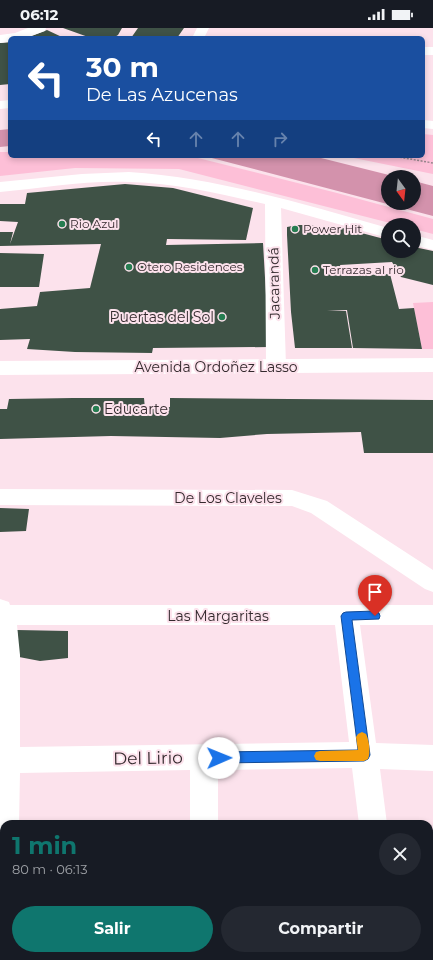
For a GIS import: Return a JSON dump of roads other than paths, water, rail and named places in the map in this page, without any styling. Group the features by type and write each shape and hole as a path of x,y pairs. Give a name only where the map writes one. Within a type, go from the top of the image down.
{"street":[{"path":"17,36 40,28"},
{"path":"0,187 129,176 195,184 273,201 381,230"},
{"name":"Jacarandá","path":"273,201 276,366"},
{"path":"421,242 433,245"},
{"name":"Avenida Ordoñez Lasso","path":"0,368 433,365"},
{"name":"Avenida Ordoñez Lasso","path":"0,381 433,380"},
{"name":"De Los Claveles","path":"0,497 292,498 319,507 433,582"},
{"path":"1,612 8,760 5,820"},
{"name":"Las Margaritas","path":"1,612 346,616 433,615"},
{"path":"346,616 372,820"},
{"name":"Del Lirio","path":"8,760 364,755 433,758"},
{"path":"204,758 204,820"}],"place":[{"name":"Rio Azul","path":"62,224"},
{"name":"Power Hit","path":"295,229"},
{"name":"Otero Residences","path":"129,267"},
{"name":"Terrazas al rio","path":"315,270"},
{"name":"Puertas del Sol","path":"222,317"},
{"name":"Educarte","path":"96,409"}]}
